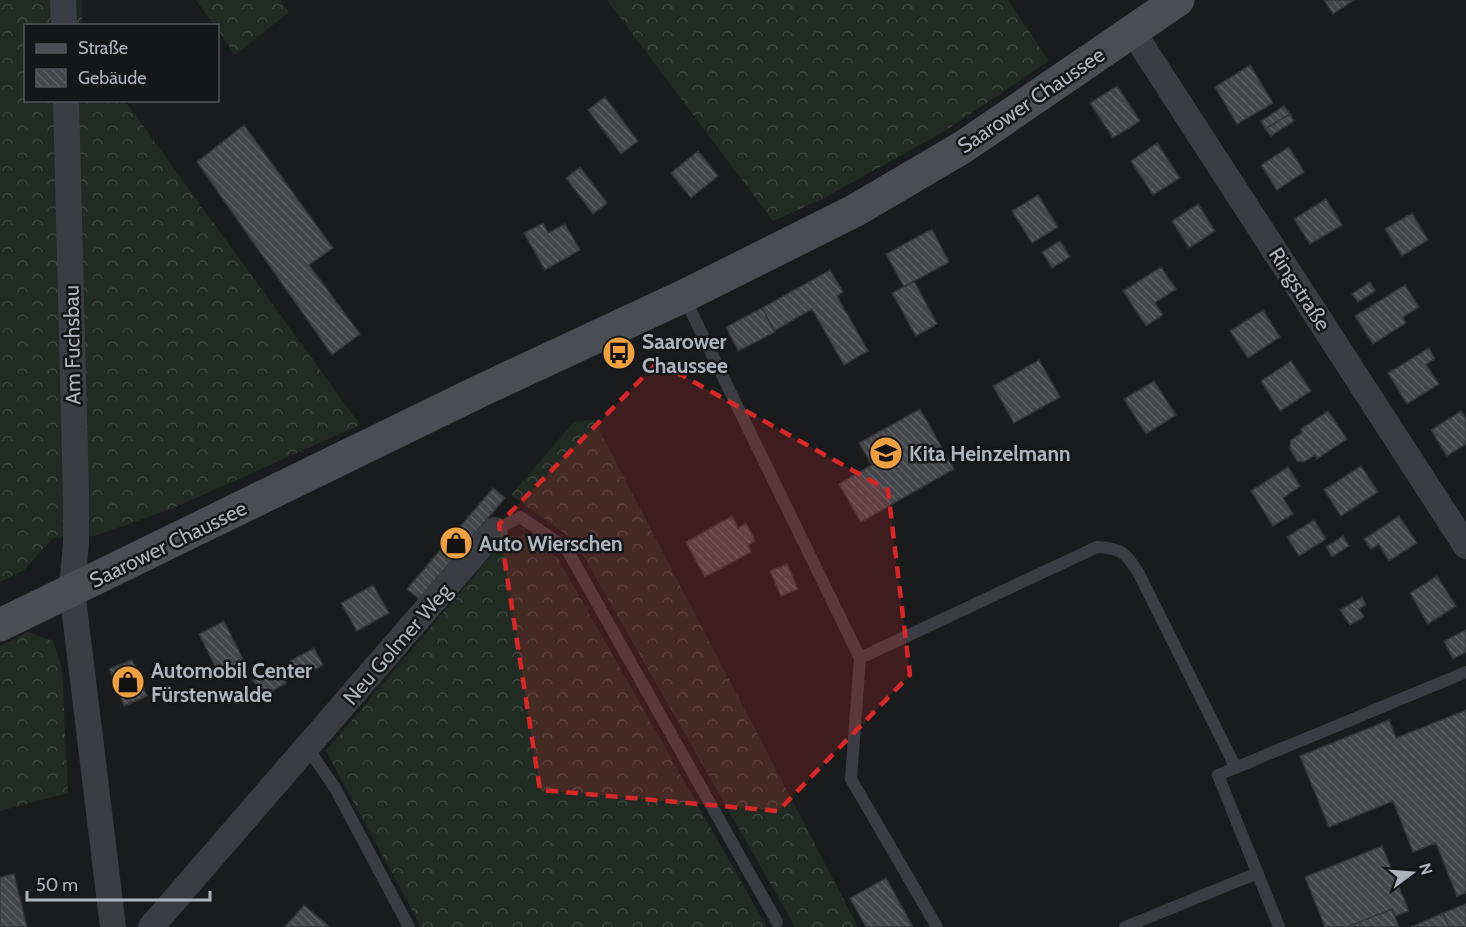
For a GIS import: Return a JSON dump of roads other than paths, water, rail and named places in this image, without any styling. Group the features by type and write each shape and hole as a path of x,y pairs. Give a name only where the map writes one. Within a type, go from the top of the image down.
{"main road":[{"name":"Saarower Chaussee","path":"0,625 482,390 684,296 856,210 963,147 1178,0"}],"street":[{"path":"63,0 64,24"},
{"name":"Ringstraße","path":"1133,32 1466,546"},
{"name":"Am Fuchsbau","path":"66,102 76,496 76,542 72,590"},
{"name":"Neu Golmer Weg","path":"151,927 495,530"},
{"path":"72,590 113,927"}],"lane":[{"path":"684,296 860,658 851,779 936,927"},
{"name":"Neu Golmer Weg","path":"495,530 520,517 566,548 777,922"},
{"path":"860,658 1097,547 1114,548 1127,555 1138,572 1236,768"},
{"path":"1279,927 1218,775 1466,672"},
{"path":"307,747 335,788 409,927"},
{"path":"1125,927 1258,873"}],"place":[{"name":"Saarower Chaussee","path":"619,353"},
{"name":"Kita Heinzelmann","path":"886,453"},
{"name":"Auto Wierschen","path":"456,543"},
{"name":"Automobil Center Fürstenwalde","path":"128,682"}]}
